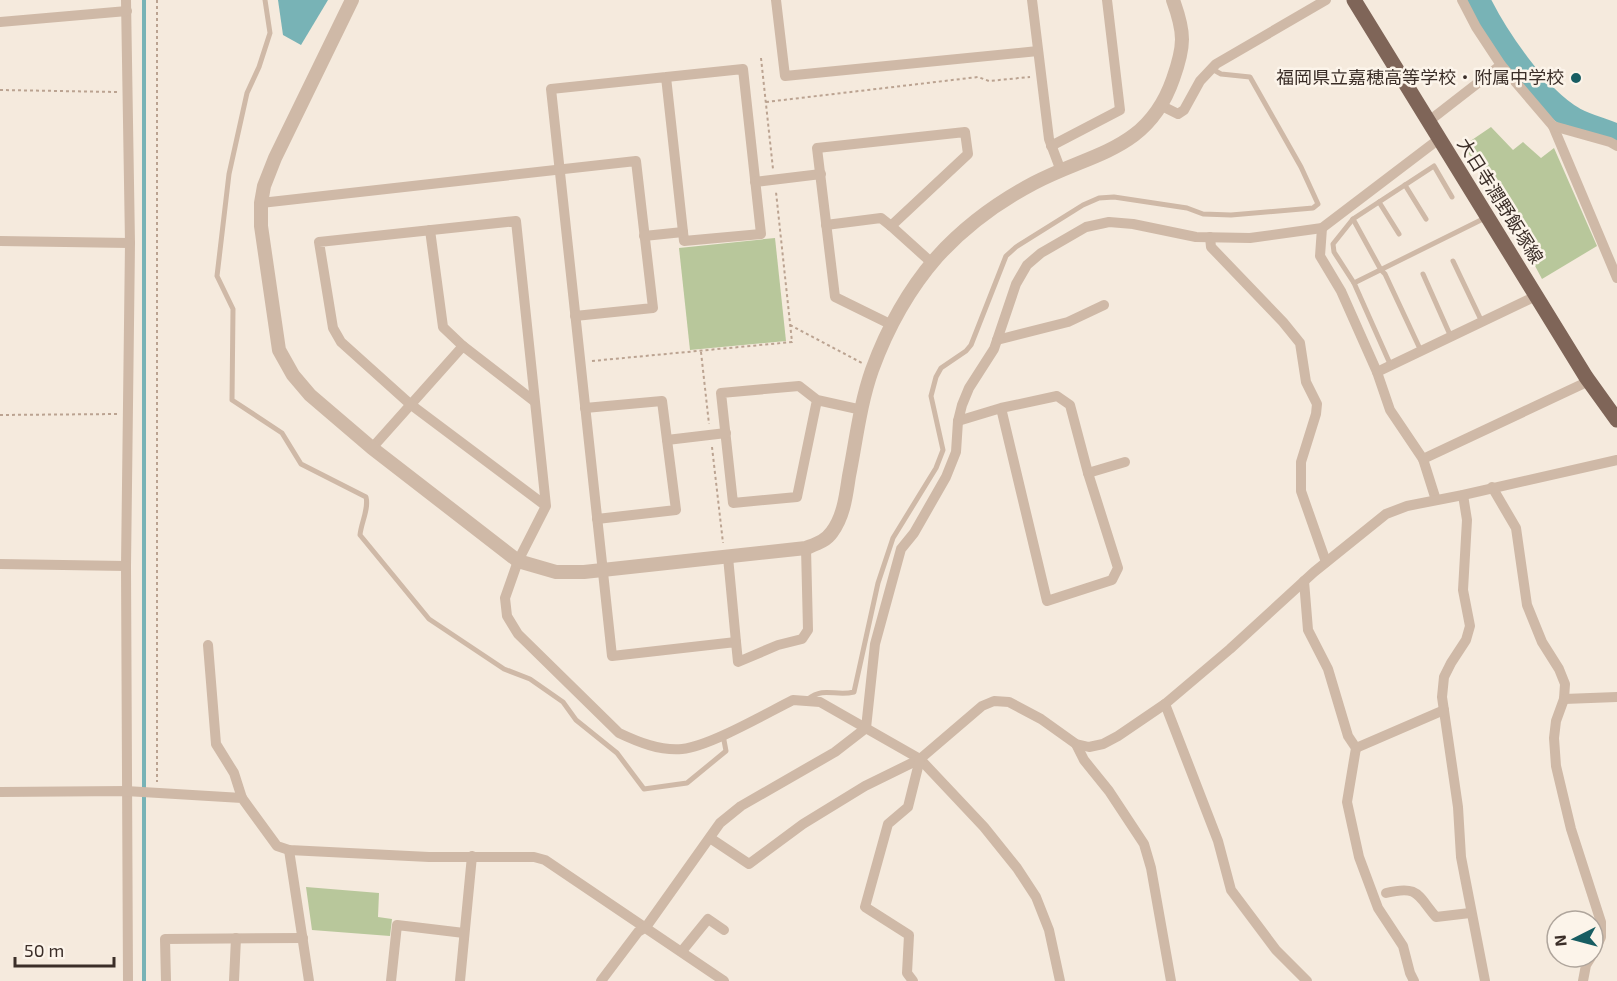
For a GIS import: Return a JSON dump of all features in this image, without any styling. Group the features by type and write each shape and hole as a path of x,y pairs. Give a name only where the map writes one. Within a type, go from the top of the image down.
{"main road":[{"name":"大日寺潤野飯塚線","path":"1354,0 1589,381 1617,420"}],"street":[{"path":"352,0 274,158 264,186 261,226 279,350 293,375 310,394 372,448 518,561 556,572 603,570 726,551 806,548 821,543 832,534 844,504 872,370 892,325 920,277 970,225 999,202 1036,182 1130,139 1147,124 1162,106 1178,64 1182,46 1182,26 1173,0"},
{"path":"776,0 785,76 1038,51"},
{"path":"1032,0 1049,139 1061,171"},
{"path":"1051,146 1120,110 1107,0"},
{"path":"1162,106 1178,114 1184,110 1200,81 1216,64 1326,0"},
{"path":"1462,0 1476,27 1502,65 1553,126 1617,278"},
{"path":"0,22 127,5 130,243 126,566 130,791 128,981"},
{"path":"1429,121 1502,65"},
{"path":"666,77 684,241 761,234 743,69 666,77 551,89 612,656 736,642"},
{"path":"1553,126 1610,142 1617,147"},
{"path":"891,226 968,154 966,132 817,148 835,297 892,325"},
{"path":"601,981 638,932 646,927 720,823 741,806 835,753 866,728 875,644 901,549 914,533 946,477 956,452 958,421 962,405 969,388 994,349 1016,284 1027,265 1041,253 1086,227 1109,222 1133,224 1196,237 1250,238 1322,228 1439,139"},
{"path":"261,203 636,161 653,308 575,316"},
{"path":"755,182 821,174"},
{"path":"826,225 881,218 932,263"},
{"path":"546,507 410,404 341,342 333,328 319,242 516,221 546,507 518,561 505,598 507,616 518,634 619,733 639,743 682,749 707,742 793,700 807,700 820,702 920,759 984,826 1017,868 1036,897 1048,930 1060,981"},
{"path":"1322,228 1320,256 1341,291 1377,372 1390,410 1423,459 1436,500"},
{"path":"430,230 443,327 463,346 534,400"},
{"path":"644,236 683,232"},
{"path":"1210,237 1211,247 1283,322 1300,343 1306,382 1317,404 1301,462 1302,491 1326,562"},
{"path":"0,241 130,243"},
{"path":"1377,372 1536,296"},
{"path":"997,340 1068,322 1104,305"},
{"path":"372,448 463,346"},
{"path":"1423,459 1589,381"},
{"path":"817,400 797,497 733,503 722,393 799,386 817,400 862,410"},
{"path":"958,421 1001,408 1057,396 1070,405 1088,473 1118,568 1112,580 1047,601 1001,408"},
{"path":"585,408 662,401 676,510 597,519"},
{"path":"667,440 726,433"},
{"path":"710,838 749,864 803,824 865,786 920,759 982,706 994,701 1009,702 1041,719 1076,744 1089,747 1103,744 1165,705 1304,581 1386,514 1407,506 1617,460"},
{"path":"1088,473 1125,462"},
{"path":"1492,487 1516,528 1527,605 1542,642 1559,669 1565,684 1564,699 1556,721 1554,738 1556,766 1571,829 1597,909"},
{"path":"1463,495 1467,520 1464,590 1470,626 1466,640 1444,678 1442,697 1458,807 1461,857 1470,913 1485,981"},
{"path":"726,551 738,662 778,645 802,639 808,630 806,548"},
{"path":"0,564 126,566"},
{"path":"1304,581 1308,630 1328,669 1348,736 1356,748 1347,802 1359,857 1378,908 1403,946 1414,981"},
{"path":"208,645 216,744 234,773 242,798 277,846 289,850 429,857 534,857 545,860 724,981"},
{"path":"1564,699 1617,697"},
{"path":"1165,705 1218,841 1231,890 1276,950 1307,981"},
{"path":"1356,748 1444,710"},
{"path":"1076,744 1084,760 1109,791 1144,844 1151,868 1171,981"},
{"path":"913,981 907,973 909,935 865,908 888,824 908,807 920,759"},
{"path":"0,792 130,791 242,798"},
{"path":"289,850 309,981"},
{"path":"460,981 472,856"},
{"path":"1386,893 1402,889 1411,890 1418,894 1436,917 1470,913"},
{"path":"682,951 708,919 724,930"},
{"path":"391,981 398,925 464,933"},
{"path":"234,981 236,938"},
{"path":"166,981 165,939 303,938"}],"lane":[{"path":"265,0 270,33 260,67 247,93 229,174 217,276 233,309 231,400 282,433 301,464 366,497 368,504 361,523 360,535 429,620 504,669 530,679 563,702 576,720 617,753 644,789 687,783 726,751 722,734"},
{"path":"807,700 817,693 854,692 878,583 893,538 936,468 943,450 932,396 936,376 941,368 971,345 1006,256 1016,247 1083,205 1099,198 1114,197 1187,208 1203,214 1231,215 1312,208 1318,204 1301,167 1250,77 1221,74 1212,69"},
{"path":"1391,366 1354,283 1334,252 1333,244 1353,219 1434,166 1452,197"},
{"path":"1405,185 1426,219"},
{"path":"1379,202 1399,234"},
{"path":"1354,283 1487,217"},
{"path":"1353,219 1385,274 1421,351"},
{"path":"1453,261 1482,322"},
{"path":"1423,274 1451,337"}],"path":[{"path":"156,0 157,794"},
{"path":"592,361 792,342 761,58"},
{"path":"766,102 978,78 989,81 1034,76"},
{"path":"0,90 128,92"},
{"path":"790,325 864,364"},
{"path":"701,351 726,551"},
{"path":"0,415 128,414"}],"green space":[{"path":"1491,127 1513,150 1523,142 1541,158 1554,148 1597,246 1542,279 1493,187 1463,146"},
{"path":"775,238 786,341 690,350 679,248"},
{"path":"306,887 379,893 378,917 392,919 390,936 312,930"}],"water":[{"path":"278,0 328,0 301,45 283,35"}],"waterway":[{"path":"144,0 144,981"},
{"path":"1478,0 1495,31 1519,66 1546,97 1574,119 1617,136"}],"place":[{"name":"福岡県立嘉穂高等学校・附属中学校","path":"1576,78"}]}
